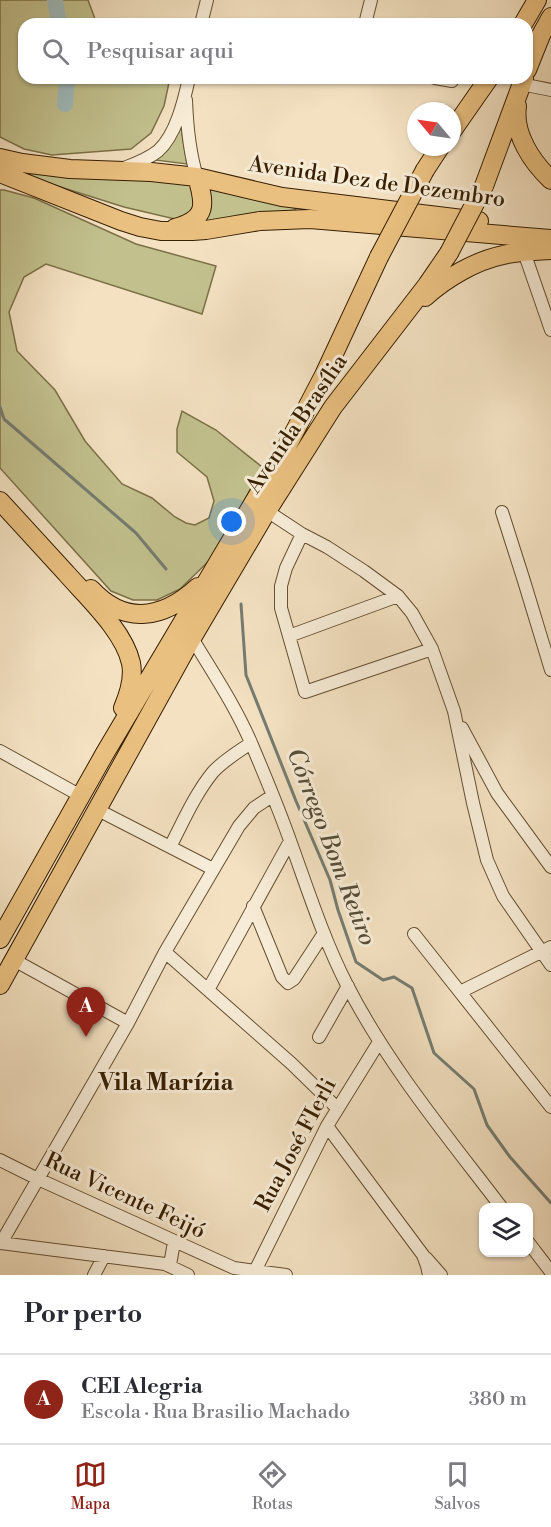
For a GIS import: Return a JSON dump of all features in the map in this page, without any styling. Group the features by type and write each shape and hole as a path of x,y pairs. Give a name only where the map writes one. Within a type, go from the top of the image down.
{"highway":[{"path":"522,18 527,0"},
{"path":"525,18 537,0"},
{"name":"Avenida Brasília","path":"533,55 551,17"},
{"path":"461,118 485,84"},
{"name":"Avenida Brasília","path":"0,985 192,638 267,511 333,407 449,253 484,186 521,84"},
{"path":"522,84 516,112 518,128 522,141 540,171 551,180"},
{"name":"Avenida Brasília","path":"0,939 105,753 280,458 343,337 379,257 435,156"},
{"name":"Avenida Dez de Dezembro","path":"0,158 70,169 151,172 197,177 282,197 551,228"},
{"path":"0,173 48,192"},
{"path":"161,231 184,226 196,218 203,202 197,177"},
{"path":"0,184 48,192"},
{"name":"Avenida Dez de Dezembro","path":"48,192 121,222 161,231 206,231 260,221 310,219 551,239"},
{"path":"403,317 428,294 478,262 503,255 551,250"},
{"path":"0,489 98,596 114,608 146,615 160,612 189,595 209,578"},
{"path":"0,501 93,603 126,648 132,664 131,683 105,753"}],"street":[{"path":"202,18 207,0"},
{"path":"366,18 371,0"},
{"path":"533,81 551,90"},
{"path":"116,171 149,157 162,146 173,132 187,84"},
{"path":"187,84 188,138 197,177"},
{"path":"524,252 551,330"},
{"path":"267,511 364,571 398,596 412,613 432,649 454,711 496,793 551,867"},
{"path":"502,512 551,670"},
{"path":"302,534 286,568 281,586 281,608 305,692 432,649"},
{"path":"289,636 398,596"},
{"path":"192,638 251,743 324,933 348,986 379,1042 423,1105 498,1203"},
{"path":"454,711 487,860 503,896 546,950 551,965"},
{"path":"170,847 213,772 229,757 251,743"},
{"path":"0,751 81,796"},
{"path":"188,1275 170,1266 0,1243 128,1023 165,952 213,869 246,816 272,796"},
{"path":"98,810 213,869"},
{"path":"208,990 290,840"},
{"path":"254,906 282,977 288,983 294,979 324,933"},
{"path":"414,934 551,1107"},
{"path":"460,992 546,950"},
{"path":"165,952 337,1108"},
{"path":"14,960 128,1023"},
{"path":"319,1036 348,986"},
{"name":"Rua José FIerli","path":"255,1271 327,1126 379,1042"},
{"path":"327,1126 423,1255 441,1275"},
{"name":"Rua Vicente Feijó","path":"0,1160 232,1271 286,1275"},
{"path":"170,1266 174,1242"},
{"path":"533,1249 550,1272"},
{"path":"423,1255 429,1275"},
{"path":"94,1275 104,1256"}],"shaded area":[{"path":"0,0 88,0 95,18 18,18 18,84 169,84 164,106 151,133 131,149 52,155 24,149 0,137"},
{"path":"183,107 182,134 187,164 155,160"},
{"path":"0,168 185,183 193,186 194,211 179,220 124,207"},
{"path":"205,186 295,208 296,210 201,222"},
{"path":"0,190 34,198 136,244 216,266 202,314 46,264 24,277 9,312 17,351 55,390 85,441 122,484 152,498 175,517 195,525 209,518 214,501 207,477 177,452 177,429 182,411 216,430 262,467 217,553 180,589 157,600 133,600 111,591 0,468"}],"waterway":[{"path":"55,0 58,18"},
{"path":"65,104 67,84"},
{"name":"Córrego Bom Retiro","path":"0,407 4,419 136,533 166,569"},
{"name":"Córrego Bom Retiro","path":"241,604 246,675 330,880 356,962 383,980 394,977 412,988 434,1053 474,1089 487,1125 510,1157 551,1203"}],"place":[{"name":"CEI Alegria","path":"86,1037"}],"district":[{"name":"Vila Marízia","path":"166,1083"}]}
